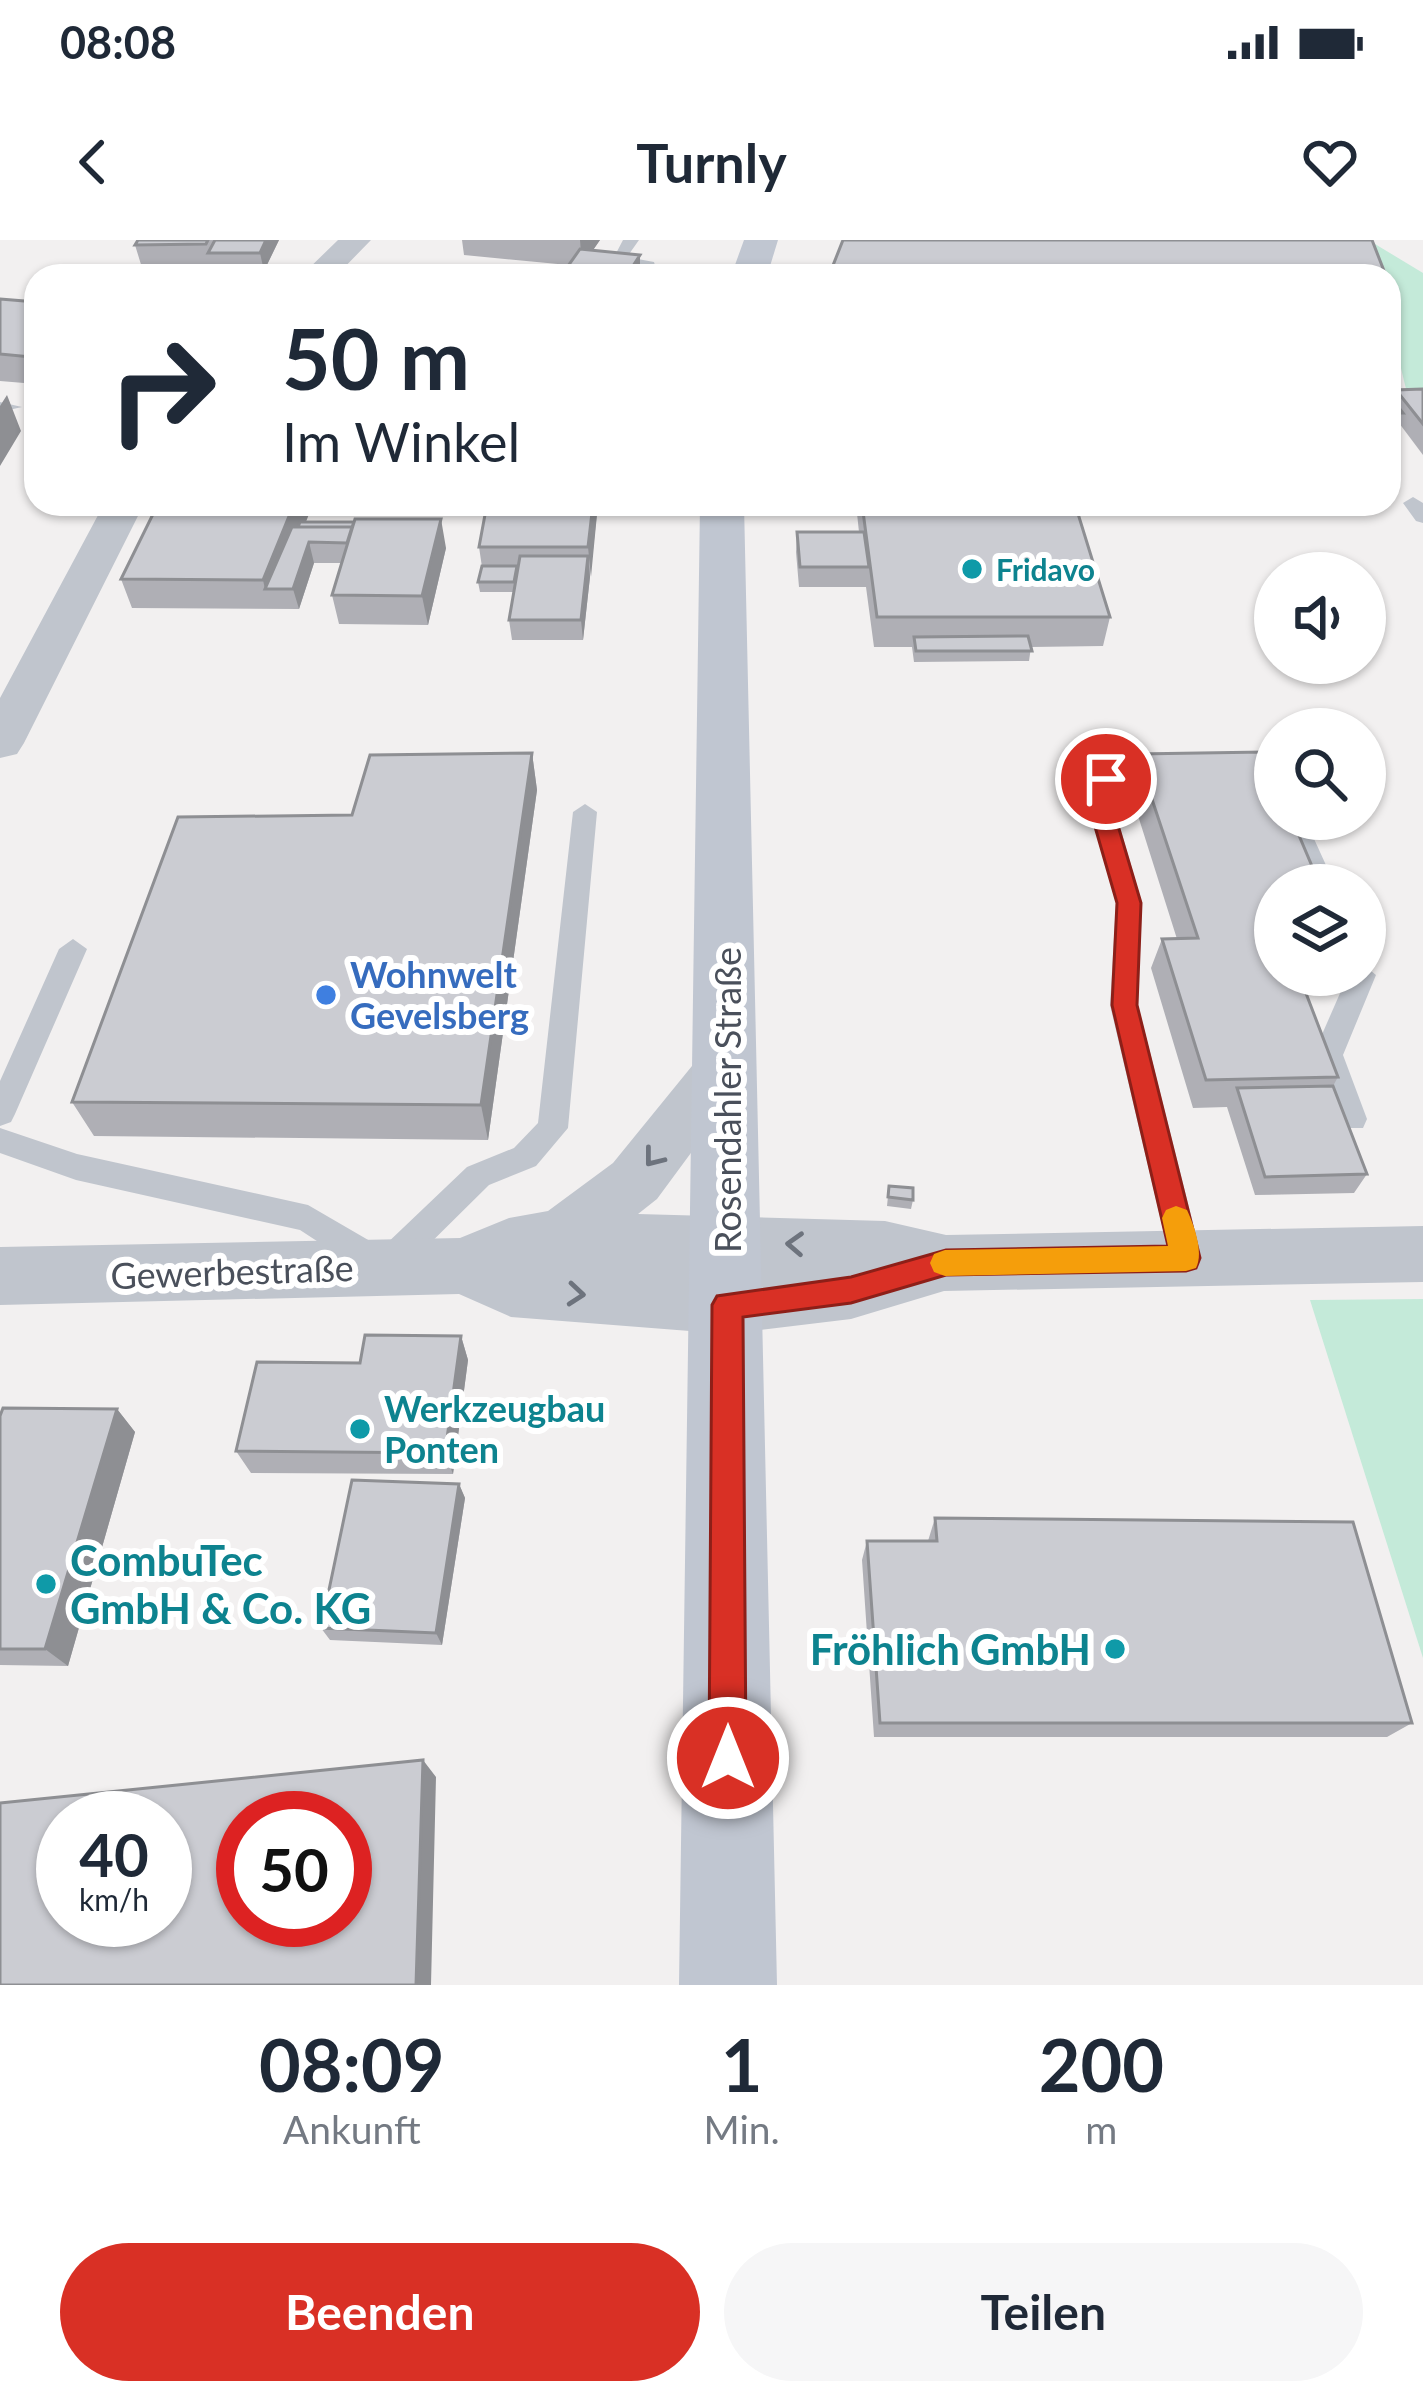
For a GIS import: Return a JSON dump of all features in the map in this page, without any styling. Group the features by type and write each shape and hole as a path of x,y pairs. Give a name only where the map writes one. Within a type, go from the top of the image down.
{"main road":[{"name":"Rosendahler Straße","path":"722,516 728,1985"}],"street":[{"path":"329,264 356,240"},
{"path":"0,742 118,516"},
{"name":"Gewerbestraße","path":"564,1235 635,1180 725,1066"},
{"name":"Gewerbestraße","path":"0,1276 465,1266 509,1246 564,1235 650,1243 727,1274"},
{"path":"727,1274 851,1290 946,1263 1423,1254"},
{"name":"Gewerbestraße","path":"465,1266 511,1288 727,1274"}],"lane":[{"path":"631,240 617,260 642,264"},
{"path":"1186,1258 1124,1005 1129,903 1096,792 1106,779 1129,772 1192,770"},
{"path":"0,1140 76,1167 308,1218 384,1267 478,1176 525,1157 553,1128 585,812"},
{"path":"0,1114 73,949"},
{"path":"1352,1120 1328,1055 1353,996"}],"green space":[{"path":"1370,241 1423,273 1423,394 1407,393 1401,368 1401,264 1375,264"},
{"path":"1423,1299 1423,1658 1310,1300"}],"building":[{"path":"138,240 208,240 206,244 135,245"},
{"path":"215,240 266,240 260,253 208,253"},
{"path":"843,240 1372,240 1381,264 834,264"},
{"path":"580,249 640,255 634,264 569,264"},
{"path":"0,299 24,301 24,356 0,354"},
{"path":"1423,389 1423,424 1401,396 1401,390"},
{"path":"152,516 289,516 263,580 121,579"},
{"path":"485,516 592,516 588,547 479,547"},
{"name":"Fridavo","path":"864,516 1079,516 1110,617 877,617"},
{"path":"355,519 441,519 422,596 332,595"},
{"path":"300,522 354,522 352,527 298,527"},
{"path":"292,527 352,527 347,543 309,542 293,589 265,589"},
{"path":"797,532 864,532 869,567 800,567"},
{"path":"520,556 588,556 581,620 509,620"},
{"path":"482,566 517,566 514,582 478,582"},
{"path":"1028,636 1032,651 916,651 914,637"},
{"path":"1254,752 1254,840 1301,840 1311,864 1254,864 1254,996 1307,996 1338,1077 1206,1080 1162,939 1198,938 1137,754"},
{"name":"Wohnwelt Gevelsberg","path":"532,753 481,1105 72,1102 178,817 352,815 370,755"},
{"path":"1333,1086 1367,1174 1265,1177 1237,1088"},
{"path":"889,1186 913,1188 913,1200 888,1197"},
{"name":"Werkzeugbau Ponten","path":"365,1335 461,1336 445,1453 236,1451 257,1362 360,1363"},
{"name":"CombuTec GmbH & Co. KG","path":"3,1408 117,1409 45,1649 0,1649"},
{"path":"352,1480 459,1484 436,1633 321,1628"},
{"name":"Fröhlich GmbH","path":"935,1518 1353,1522 1412,1723 880,1723 867,1541 937,1541"},
{"path":"423,1760 416,1985 0,1985 0,1803 36,1799 36,1947 192,1947 192,1791 118,1791"}],"slow traffic":[{"path":"945,1263 1186,1258 1176,1218"}],"place":[{"name":"Fridavo","path":"972,569"},
{"name":"Wohnwelt Gevelsberg","path":"326,995"},
{"name":"Werkzeugbau Ponten","path":"360,1429"},
{"name":"CombuTec GmbH & Co. KG","path":"46,1584"},
{"name":"Fröhlich GmbH","path":"1115,1649"}],"route":[{"path":"728,1758 728,1305 851,1290 946,1263 1186,1258 1124,1005 1129,903 1096,792 1106,779"}]}
